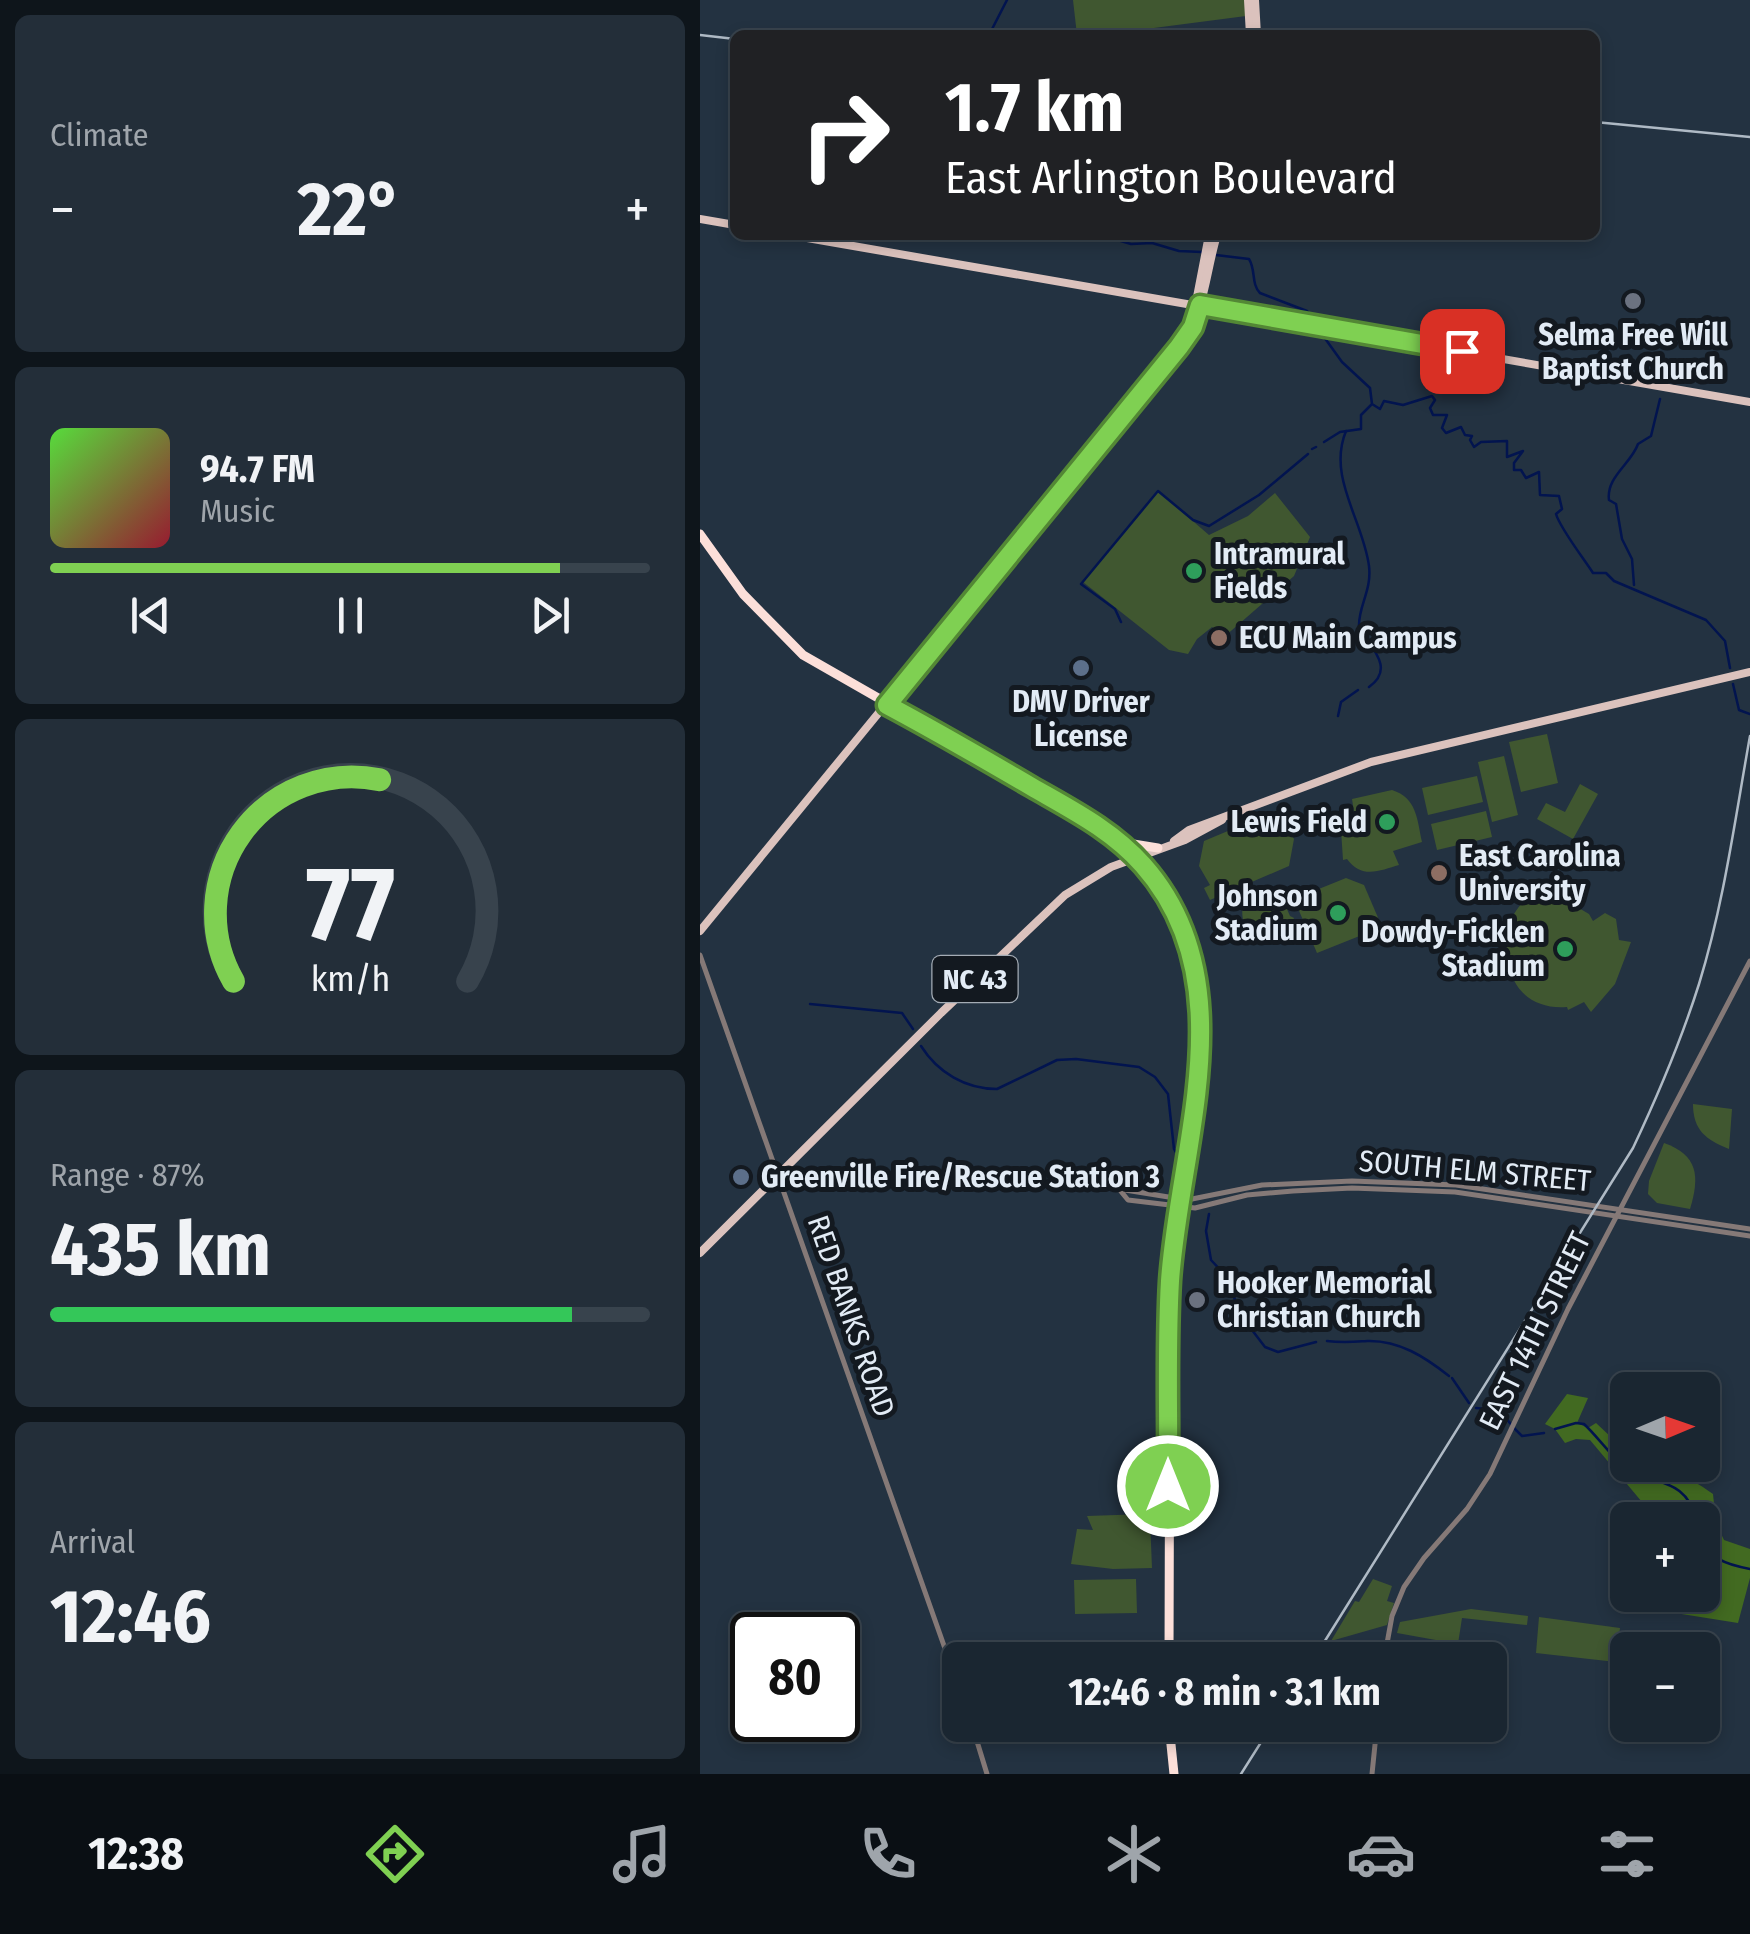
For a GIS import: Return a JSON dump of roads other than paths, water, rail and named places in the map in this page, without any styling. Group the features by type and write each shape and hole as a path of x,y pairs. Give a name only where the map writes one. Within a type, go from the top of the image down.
{"highway":[{"path":"700,534 743,594 803,655 1086,817 1136,857 1160,886 1180,925 1193,958 1201,1002 1201,1045 1170,1282 1169,1642"},
{"path":"1119,841 1158,848"},
{"path":"1171,1742 1174,1774"}],"main road":[{"path":"1251,0 1254,30"},
{"path":"700,219 730,225"},
{"path":"819,240 1750,402"},
{"path":"700,932 1179,347 1193,327 1200,305 1197,297 1212,240"},
{"path":"1136,857 1371,762 1750,672"},
{"name":"NC 43","path":"700,1253 1063,896 1136,857"}],"street":[{"name":"RED BANKS ROAD","path":"700,955 943,1642"},
{"name":"EAST 14TH STREET","path":"1387,1642 1392,1616 1404,1587 1490,1474 1619,1212 1750,961"},
{"name":"SOUTH ELM STREET","path":"1179,1203 1120,1189 1128,1200 1179,1203 1262,1185 1396,1182 1480,1188 1750,1232"},
{"path":"977,1742 986,1774"},
{"path":"1372,1774 1375,1742"}],"waterway":[{"path":"992,30 1007,0"},
{"path":"1118,240 1202,252"},
{"path":"1216,255 1249,259 1260,293 1307,311 1310,316"},
{"path":"1324,337 1342,362 1370,388 1372,404 1380,409 1384,401 1403,405 1432,396 1433,415 1447,415 1442,428 1446,433 1461,427 1465,435 1472,436 1474,447 1481,442 1507,441 1507,457 1523,451 1514,470 1521,470 1526,478 1539,472 1540,495 1559,496 1562,509 1556,514 1558,520 1593,573 1606,573 1614,581 1706,620 1725,641 1730,668"},
{"path":"1634,585 1632,559 1609,492 1638,444 1651,436 1660,399"},
{"path":"1324,442 1340,432 1361,429 1361,415 1371,405"},
{"path":"1346,431 1341,448 1343,482 1369,566 1359,627 1381,665 1377,680 1369,687"},
{"path":"1312,449 1316,447"},
{"path":"1121,622 1115,609 1081,584 1158,491 1193,520 1209,526 1259,495 1308,454"},
{"path":"1733,684 1739,710 1750,714"},
{"path":"1338,716 1341,702 1358,690"},
{"path":"810,1004 902,1013 913,1029"},
{"path":"921,1046 944,1071 964,1083 986,1088 997,1089 1057,1060 1139,1067 1155,1077 1168,1094 1174,1149 1182,1163"},
{"path":"1209,1214 1206,1231 1211,1260 1225,1275 1242,1317 1265,1347 1278,1352 1316,1342"},
{"path":"1327,1341 1390,1343 1421,1356 1449,1376"},
{"path":"1452,1378 1469,1403"},
{"path":"1476,1408 1500,1413 1522,1436 1544,1433"},
{"path":"1555,1429 1584,1424 1623,1465 1676,1488 1689,1502"},
{"path":"1720,1560 1750,1569"}],"railway":[{"path":"700,35 730,38"},
{"path":"1600,122 1750,137"},
{"path":"1324,1642 1633,1148 1677,1047 1708,953 1750,736"},
{"path":"1241,1774 1261,1742"}],"place":[{"name":"Selma Free Will Baptist Church","path":"1633,301"},
{"name":"Intramural Fields","path":"1194,571"},
{"name":"ECU Main Campus","path":"1219,638"},
{"name":"DMV Driver License","path":"1081,668"},
{"name":"Lewis Field","path":"1387,822"},
{"name":"East Carolina University","path":"1439,873"},
{"name":"Johnson Stadium","path":"1338,913"},
{"name":"Dowdy-Ficklen Stadium","path":"1565,949"},
{"name":"Greenville Fire/Rescue Station 3","path":"741,1177"},
{"name":"Hooker Memorial Christian Church","path":"1197,1300"}]}
